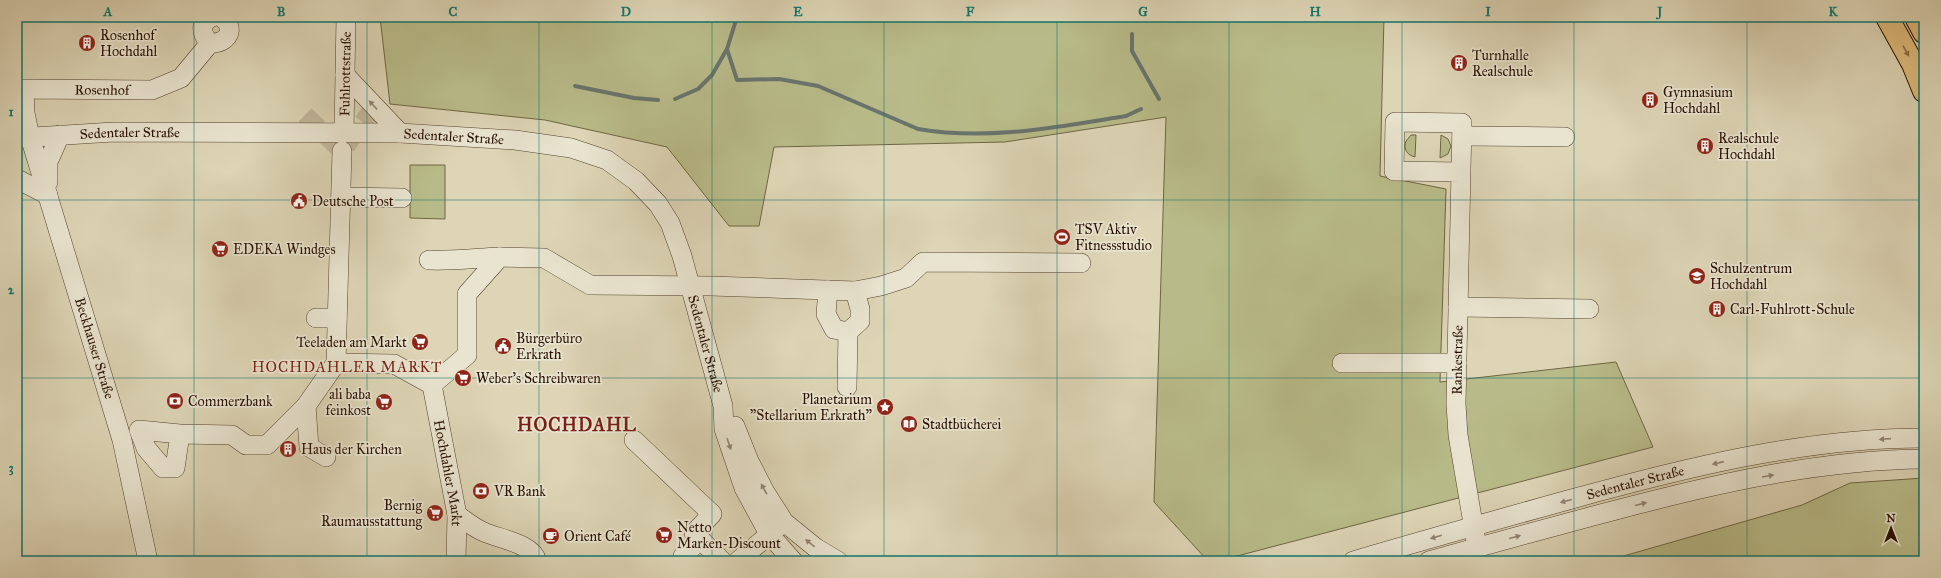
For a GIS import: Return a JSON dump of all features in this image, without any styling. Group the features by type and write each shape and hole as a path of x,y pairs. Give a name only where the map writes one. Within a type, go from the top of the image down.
{"main road":[{"path":"1887,17 1913,64 1924,91"},
{"path":"1916,17 1924,32"}],"street":[{"path":"212,17 207,19 203,25 203,32 210,43 217,43 224,40 229,33 229,26 226,21 220,17"},
{"name":"Fuhlrottstraße","path":"344,132 346,17"},
{"name":"Rosenhof","path":"24,138 24,89 152,90 182,78 210,43"},
{"path":"345,75 400,133"},
{"name":"Rankestraße","path":"1461,172 1394,170 1395,122 1462,123 1462,136 1456,404 1458,435 1477,547"},
{"name":"Sedentaler Straße","path":"24,138 114,132 400,133 515,140 571,148 607,160 636,181 658,204 670,223 690,286 723,406 724,428 744,488 769,534 793,561"},
{"path":"17,179 48,195 48,162 60,135"},
{"path":"1462,136 1565,137"},
{"name":"Beckhauser Straße","path":"24,138 48,195 120,432 148,561"},
{"path":"180,434 232,435 246,445 266,445 306,406 336,363 342,151"},
{"path":"341,197 402,198"},
{"path":"336,363 394,364 432,385 468,355 467,294 500,257"},
{"path":"429,260 456,261 470,258 500,257 544,258 590,285 690,286 855,291 881,286 906,278 923,262 1081,263"},
{"path":"828,290 826,314 834,329 848,332"},
{"path":"847,387 848,332 860,321 860,309 855,291"},
{"path":"1458,307 1589,309"},
{"path":"316,318 337,318"},
{"path":"1342,363 1457,363"},
{"name":"Hochdahler Markt","path":"432,385 457,515 456,561"},
{"path":"306,406 309,447 326,458"},
{"name":"Sedentaler Straße","path":"723,406 737,428 749,461 765,492 784,522 816,548 838,561"},
{"name":"Sedentaler Straße","path":"1353,561 1644,479 1760,454 1829,444 1924,438"},
{"path":"634,440 712,514 694,533 722,561"},
{"name":"Sedentaler Straße","path":"1429,561 1658,499 1727,483 1825,466 1896,459 1924,459"},
{"path":"457,515 483,532 529,549 536,555 537,561"},
{"path":"738,561 784,522"},
{"path":"683,556 700,540"}],"green space":[{"path":"380,17 1384,17 1380,176 1446,189 1440,382 1616,362 1653,447 1218,561 1208,561 1154,502 1166,117 1005,142 774,147 759,226 729,226 667,147 545,120 390,104"},
{"path":"1411,135 1416,135 1415,157 1408,153 1405,149 1406,141"},
{"path":"1441,135 1448,139 1451,146 1448,154 1440,158"},
{"path":"410,165 445,165 445,219 410,218"},
{"path":"1924,478 1924,561 1606,561 1802,505 1850,483"}],"waterway":[{"path":"675,99 698,89 712,75 727,49 737,17"},
{"path":"1132,34 1132,51 1159,99"},
{"path":"727,49 737,80 779,79 818,86 918,129 970,134 1022,131 1126,116 1141,109"},
{"path":"575,86 634,98 658,100"}],"tunnel":[{"path":"305,115 342,151 380,99"}],"place":[{"name":"Rosenhof Hochdahl","path":"87,43"},
{"name":"Turnhalle Realschule","path":"1459,63"},
{"name":"Gymnasium Hochdahl","path":"1650,100"},
{"name":"Realschule Hochdahl","path":"1705,146"},
{"name":"Deutsche Post","path":"299,201"},
{"name":"TSV Aktiv Fitnessstudio","path":"1062,237"},
{"name":"EDEKA Windges","path":"220,249"},
{"name":"Schulzentrum Hochdahl","path":"1697,276"},
{"name":"Carl-Fuhlrott-Schule","path":"1717,309"},
{"name":"Teeladen am Markt","path":"420,342"},
{"name":"Bürgerbüro Erkrath","path":"503,346"},
{"name":"Weber's Schreibwaren","path":"463,378"},
{"name":"Commerzbank","path":"175,401"},
{"name":"ali baba feinkost","path":"384,402"},
{"name":"Planetarium \"Stellarium Erkrath\"","path":"885,407"},
{"name":"Stadtbücherei","path":"909,424"},
{"name":"Haus der Kirchen","path":"288,449"},
{"name":"VR Bank","path":"481,491"},
{"name":"Bernig Raumausstattung","path":"435,513"},
{"name":"Netto Marken-Discount","path":"664,535"},
{"name":"Orient Café","path":"551,536"}],"district":[{"name":"HOCHDAHLER MARKT","path":"347,367"},
{"name":"HOCHDAHL","path":"577,425"}]}
